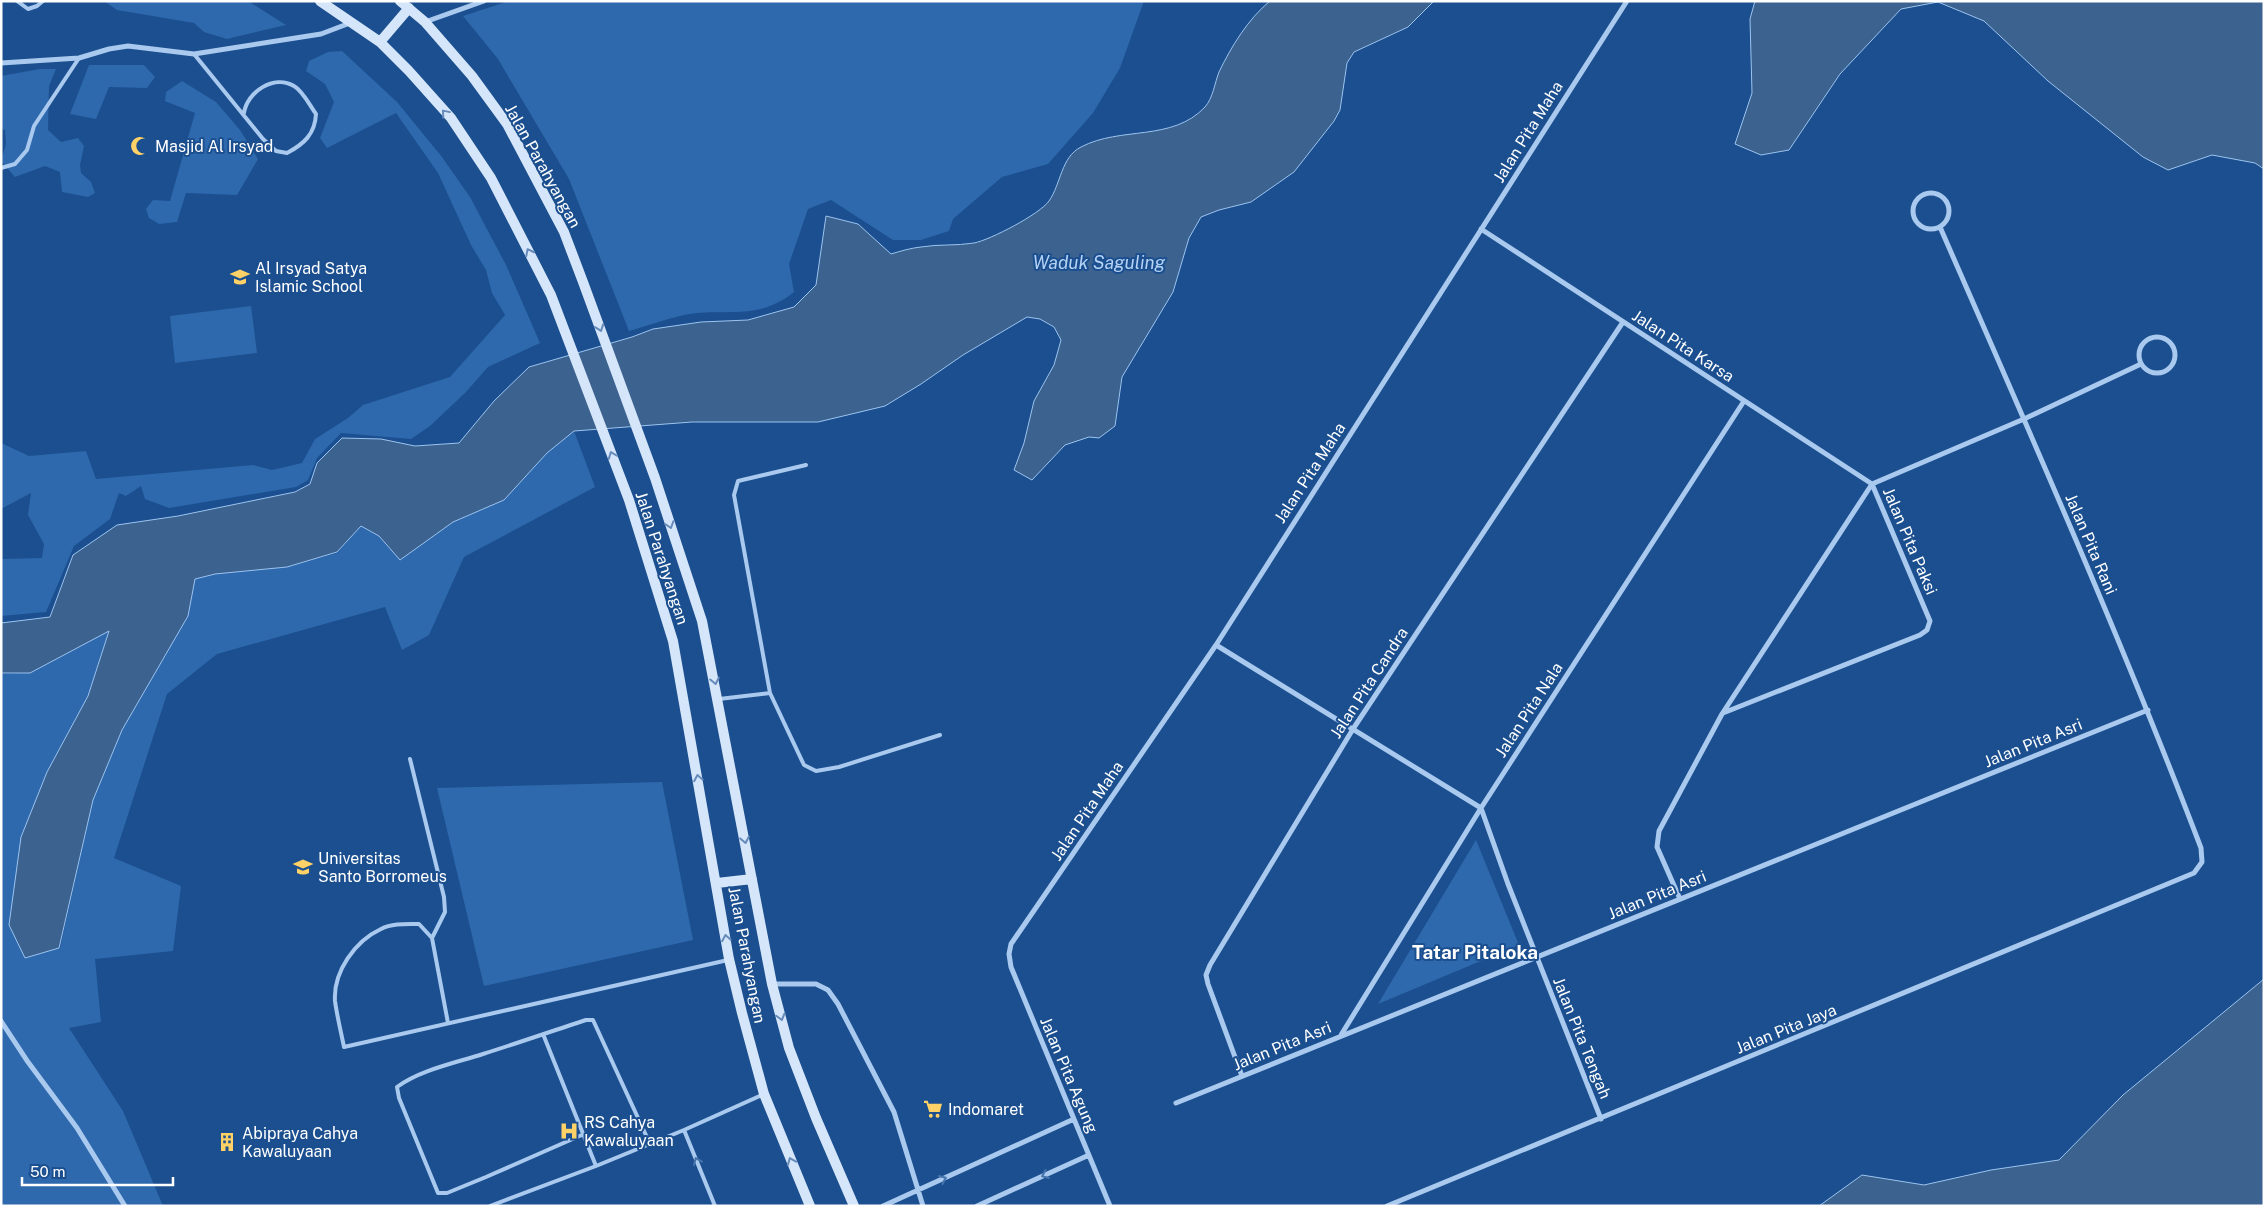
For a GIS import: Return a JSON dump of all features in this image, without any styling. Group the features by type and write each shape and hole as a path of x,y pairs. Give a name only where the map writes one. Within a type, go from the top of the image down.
{"main road":[{"name":"Jalan Parahyangan","path":"320,1 380,42 409,70 450,118 491,178 551,295 629,500 673,641 729,959 764,1094 810,1206"},
{"name":"Jalan Parahyangan","path":"400,1 425,22 472,76 507,124 564,232 583,282 655,478 702,621 719,699 772,984 789,1048 816,1118 854,1206"},
{"path":"380,42 409,8"},
{"path":"717,883 752,879"}],"street":[{"path":"425,22 484,1"},
{"name":"Jalan Pita Maha","path":"1009,954 1011,944 1216,645 1626,1"},
{"path":"1,63 79,58 109,49 128,46 194,54 321,34 353,22"},
{"path":"1936,193 1947,202 1948,216 1940,227 1925,229 1914,220 1913,206 1922,195 1936,193"},
{"name":"Jalan Pita Rani","path":"1940,227 2148,710 2201,848 2202,862 2194,873"},
{"name":"Jalan Pita Karsa","path":"1482,229 1872,484"},
{"name":"Jalan Pita Candra","path":"1242,1076 1208,984 1206,974 1210,965 1353,729 1623,322"},
{"path":"2159,336 2170,341 2175,358 2168,370 2163,373 2150,373 2140,364 2138,359 2140,347 2148,339 2159,336"},
{"path":"1872,484 2024,419 2140,364"},
{"name":"Jalan Pita Nala","path":"1340,1036 1481,808 1744,401"},
{"name":"Jalan Pita Paksi","path":"1680,899 1657,847 1656,839 1659,831 1722,714 1872,484"},
{"name":"Jalan Pita Paksi","path":"1722,714 1920,635 1927,630 1930,621 1872,484"},
{"path":"1216,645 1481,808"},
{"name":"Jalan Pita Asri","path":"1176,1103 2148,710"},
{"name":"Jalan Pita Tengah","path":"1481,808 1536,957 1601,1119"},
{"name":"Jalan Pita Jaya","path":"1387,1206 2194,873"},
{"name":"Jalan Pita Agung","path":"1009,954 1010,967 1110,1206"},
{"path":"772,984 816,984 828,990 838,1004 894,1112 923,1206"},
{"path":"1,1021 28,1062 78,1128 125,1206"},
{"path":"883,1206 1074,1119"},
{"path":"977,1206 1089,1155"}],"lane":[{"path":"17,1 28,9 37,6 43,1"},
{"path":"194,54 244,113 263,139 276,151 287,153 298,147 315,128 316,114 296,87 283,81 265,86 252,96 246,104 244,113"},
{"path":"1,168 14,164 27,150 34,126 79,58"},
{"path":"806,465 738,481 734,495 770,693 804,765 816,771 840,767 940,735"},
{"path":"719,699 770,693"},
{"path":"410,759 444,897 445,912 432,938"},
{"path":"448,1023 432,938 420,924 401,924 382,928 358,945 339,974 335,999 344,1047 729,959"},
{"path":"584,1134 447,1192 438,1193 433,1186 399,1098 397,1087 406,1080 586,1020 593,1020 650,1144"},
{"path":"543,1034 596,1166"},
{"path":"490,1206 650,1144 764,1094"},
{"path":"684,1130 715,1206"}],"shaded area":[{"path":"104,1 248,1 286,25 227,39 204,32 194,23 117,10"},
{"path":"509,1 1144,1 1120,68 1093,113 1048,164 1002,177 953,219 949,231 921,240 893,240 831,200 808,209 789,264 794,292 767,307 740,312 684,315 629,331 569,179 498,59 463,16"},
{"path":"342,51 397,102 442,157 470,197 506,265 540,343 488,367 465,393 430,426 411,439 341,433 317,458 308,480 296,487 169,508 145,499 141,486 126,496 119,493 110,519 74,546 46,612 1,616 1,559 42,558 44,544 28,515 31,493 1,509 1,443 29,456 86,451 96,479 253,465 272,470 302,463 315,439 348,418 363,405 450,377 505,315 492,293 486,270 471,245 438,173 396,113 327,148 320,138 334,102 325,84 306,71 309,61 328,52"},
{"path":"89,65 144,65 155,77 147,88 109,87 96,119 70,114"},
{"path":"40,69 56,69 49,86 48,130 61,142 78,138 84,146 80,165 81,173 91,182 95,193 88,197 62,192 60,172 45,166 15,177 1,161 6,144 5,130 1,129 1,76"},
{"path":"182,81 216,102 240,130 258,159 237,195 186,193 177,222 159,224 149,218 146,209 153,200 170,201 195,113 165,101 166,92"},
{"path":"251,306 257,353 175,363 170,316"},
{"path":"574,431 595,487 464,557 429,635 402,650 385,607 217,654 167,694 114,858 181,886 173,951 95,959 101,1022 69,1028 123,1111 163,1206 1,1206 1,674 30,673 109,630 88,696 47,772 14,894 9,925 60,948 93,800 122,730 188,616 194,579 215,574 287,567 337,553 361,526 379,536 400,560 453,522 504,500 547,453"},
{"path":"662,782 693,940 484,986 437,788"},
{"path":"1476,840 1519,945 1378,1004"}],"water":[{"name":"Waduk Saguling","path":"1270,1 1434,1 1408,27 1354,52 1347,63 1340,110 1334,121 1294,172 1251,202 1219,210 1201,217 1189,238 1173,292 1122,377 1115,426 1099,438 1089,437 1065,445 1032,480 1014,470 1024,443 1034,401 1054,365 1061,340 1054,327 1040,319 1027,317 963,355 885,406 818,422 692,422 574,431 547,453 504,500 453,522 400,560 379,536 361,526 337,552 287,567 215,574 195,579 188,616 122,730 93,800 59,948 25,958 9,925 21,837 47,772 88,696 109,631 30,673 1,673 1,623 50,617 73,555 117,525 178,516 295,492 310,484 317,463 342,438 381,439 415,446 459,443 494,401 529,367 653,329 701,322 748,320 794,307 816,285 826,216 858,224 891,254 927,246 974,243 991,237 1036,213 1049,201 1065,164 1074,151 1096,141 1162,130 1192,118 1208,103 1219,72 1247,25"},
{"path":"1755,1 2264,1 2264,169 2255,163 2212,155 2168,170 2143,157 2048,81 1984,21 1938,2 1901,9 1840,74 1789,150 1761,155 1735,144 1752,93 1750,19"},
{"path":"2264,979 2264,1206 1819,1206 1862,1175 1924,1185 1991,1170 2059,1160 2123,1095"}],"place":[{"name":"Masjid Al Irsyad","path":"140,146"},
{"name":"Al Irsyad Satya Islamic School","path":"240,277"},
{"name":"Universitas Santo Borromeus","path":"303,867"},
{"name":"Indomaret","path":"933,1109"},
{"name":"RS Cahya Kawaluyaan","path":"569,1131"},
{"name":"Abipraya Cahya Kawaluyaan","path":"227,1142"}],"district":[{"name":"Tatar Pitaloka","path":"1475,952"}]}
